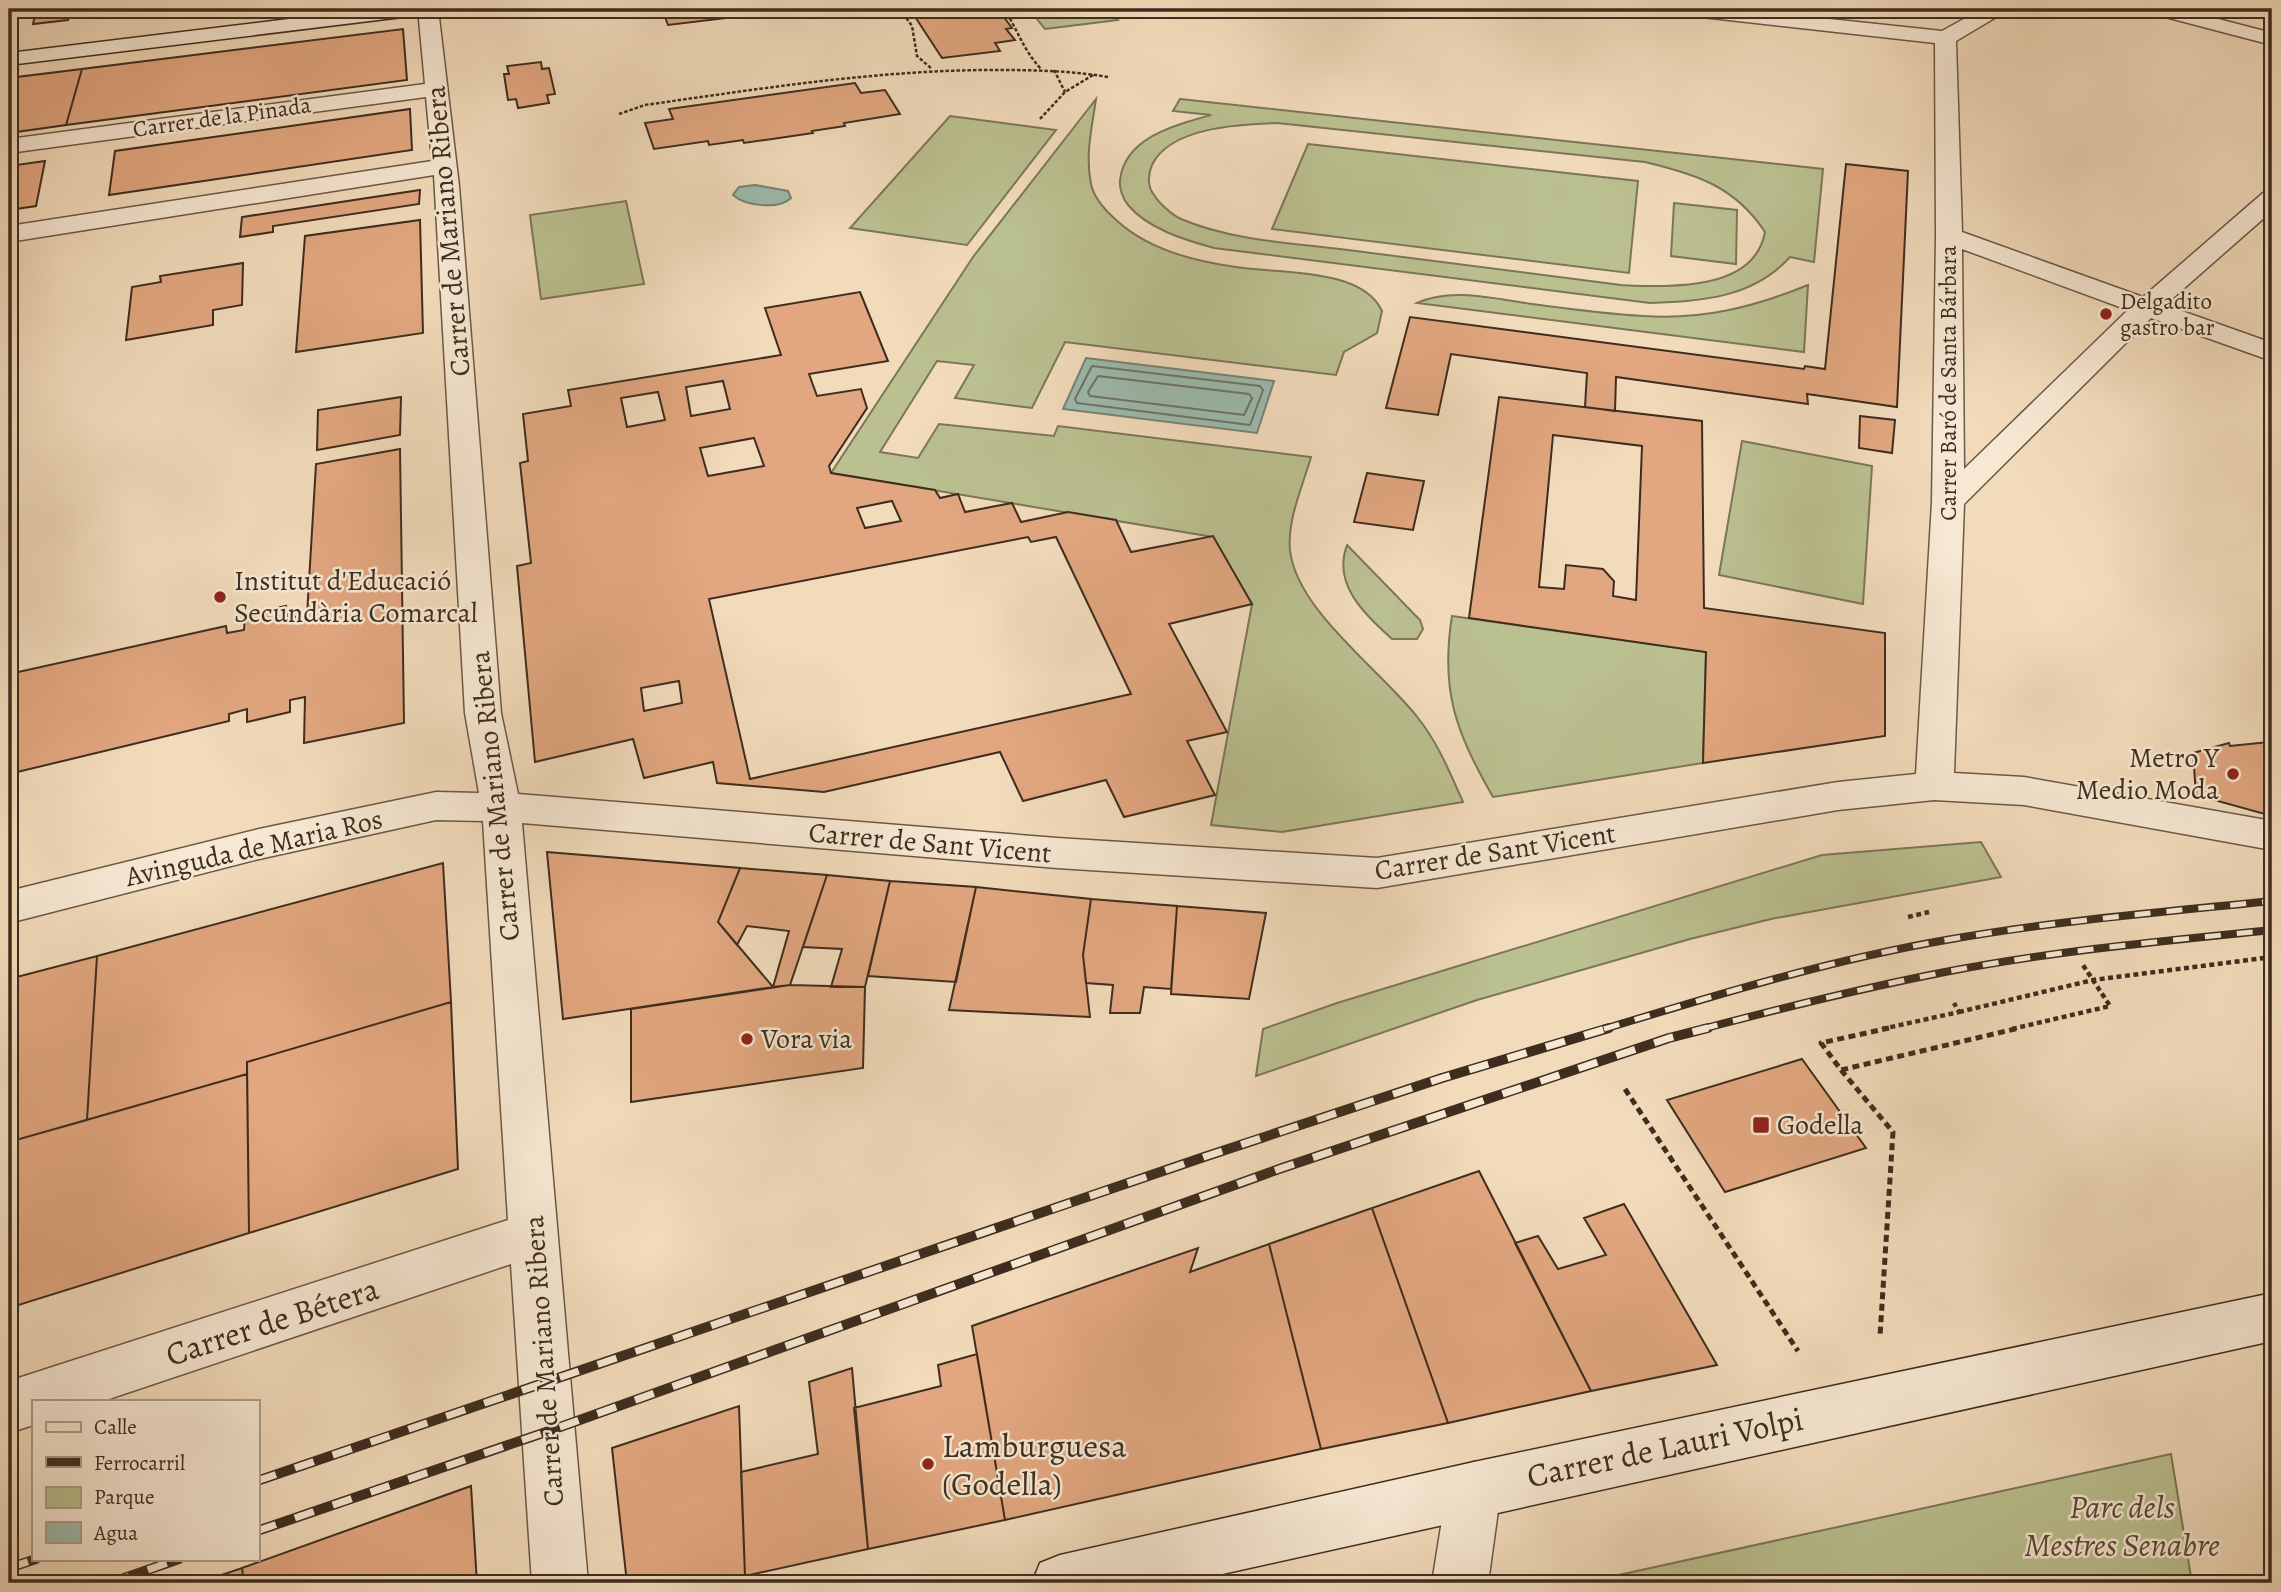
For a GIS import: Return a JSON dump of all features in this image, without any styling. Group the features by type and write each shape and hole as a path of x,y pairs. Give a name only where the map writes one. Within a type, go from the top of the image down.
{"street":[{"path":"9,46 317,9"},
{"path":"9,59 419,9"},
{"name":"Carrer de Mariano Ribera","path":"428,9 445,166 483,713 501,807 561,1583"},
{"path":"1684,9 1945,37 1996,9"},
{"path":"2157,9 2272,39"},
{"name":"Carrer Baró de Santa Bárbara","path":"1934,786 1948,502 1949,236 1945,37"},
{"name":"Carrer de la Pinada","path":"9,146 436,89"},
{"path":"9,233 445,166"},
{"path":"1948,502 2146,307 2272,198"},
{"path":"1949,236 2272,353"},
{"name":"Carrer de Sant Vicent","path":"501,807 1057,853 1377,873 1426,867 1838,796 1934,786 2024,791 2272,836"},
{"name":"Avinguda de Maria Ros","path":"9,907 259,844 436,806 501,807"},
{"name":"Carrer de Bétera","path":"33,1400 534,1234"},
{"name":"Carrer de Lauri Volpi","path":"1060,1583 1474,1489 2272,1317"},
{"name":"Carrer de Bétera","path":"9,1408 32,1400"},
{"path":"1460,1583 1474,1489"}],"path":[{"path":"900,9 913,30 913,49 918,59 934,70"},
{"path":"1004,9 1016,28 1023,49 1042,70"},
{"path":"619,114 658,103 849,78 934,70 1054,70 1108,77"},
{"path":"1054,70 1065,92"},
{"path":"1040,119 1065,92 1094,74"},
{"path":"1908,917 1929,912"},
{"path":"1880,1336 1893,1132 1821,1043 2093,980 2272,957"},
{"path":"1841,1070 2110,1006 2082,965"},
{"path":"1954,1003 1959,1012"},
{"path":"1625,1089 1798,1350"}],"green space":[{"path":"1029,9 1109,9 1118,20 1045,29"},
{"path":"1096,99 1089,152 1091,184 1103,207 1127,229 1155,246 1187,257 1236,267 1317,275 1357,287 1372,297 1382,311 1377,333 1344,352 1336,375 1065,342 1032,408 955,398 974,365 937,361 880,452 918,458 939,424 1054,436 1058,426 1311,457 1291,527 1290,550 1296,573 1307,595 1324,617 1418,718 1443,758 1463,802 1282,832 1211,825 1252,604 1213,537 831,473 973,257"},
{"path":"1180,99 1823,169 1814,262 1790,257 1760,281 1726,295 1650,303 1214,248 1156,227 1126,203 1122,193 1120,180 1124,165 1131,153 1142,143 1168,129 1211,115 1173,111","holes":["1277,123 1645,162 1697,177 1741,203 1765,232 1758,252 1745,266 1727,276 1707,282 1662,286 1621,285 1263,240 1221,232 1177,217 1156,198 1149,180 1152,165 1161,152 1190,135 1226,127"]},
{"path":"950,116 1056,130 967,245 850,228"},
{"path":"1308,144 1638,181 1629,273 1272,229"},
{"path":"626,201 644,284 541,299 530,215"},
{"path":"1674,203 1737,210 1736,264 1671,256"},
{"path":"1808,285 1804,352 1417,303 1430,298 1459,295 1615,314 1665,317 1707,314 1748,306"},
{"path":"1742,441 1872,466 1863,604 1719,575"},
{"path":"1347,545 1420,620 1423,629 1417,639 1392,639 1362,609 1348,586 1344,573"},
{"path":"1452,616 1706,652 1703,763 1493,797 1469,752 1454,710 1448,667"},
{"path":"1981,842 2001,877 1771,919 1690,939 1477,1000 1256,1076 1263,1029 1337,1003 1822,855"},
{"name":"Parc dels Mestres Senabre","path":"2171,1454 2192,1583 1582,1583"}],"water":[{"path":"755,185 788,191 791,198 779,204 762,205 745,202 733,195 739,187"},
{"path":"1086,358 1274,381 1257,433 1063,409"}],"building":[{"path":"72,9 68,20 33,24 36,11"},
{"path":"662,9 775,9 776,12 668,25"},
{"path":"910,9 991,9 994,13 1000,12 1012,28 1006,29 1015,40 995,43 1000,51 942,58"},
{"path":"403,29 407,80 66,125 82,69"},
{"path":"541,62 542,69 549,68 555,94 547,95 549,103 518,108 516,99 508,100 504,74 509,74 507,66"},
{"path":"82,69 66,125 9,133 9,78"},
{"path":"855,83 861,93 885,90 900,114 844,123 845,126 812,131 813,133 744,143 743,140 709,145 708,141 654,149 645,123 673,119 669,109"},
{"path":"410,109 412,150 109,195 115,151"},
{"path":"45,161 36,206 9,210 9,166"},
{"path":"1846,164 1908,171 1897,407 1807,394 1808,404 1616,377 1615,411 1585,407 1587,373 1451,354 1438,415 1386,408 1410,317 1804,369 1805,366 1825,369"},
{"path":"420,190 419,204 273,226 273,232 240,237 242,217"},
{"path":"420,220 423,333 296,352 305,236"},
{"path":"243,263 242,305 213,310 213,325 126,340 132,287 161,282 160,276"},
{"path":"860,292 888,361 809,374 817,396 861,389 867,408 829,466 831,473 935,490 940,498 958,494 965,512 1012,503 1021,522 1068,512 1116,520 1131,552 1213,536 1252,604 1169,624 1227,732 1187,741 1215,795 1124,817 1106,780 1023,801 1000,752 824,792 717,783 713,762 644,778 633,739 535,762 517,566 531,563 520,463 528,461 523,414 571,406 568,390 781,355 765,308","holes":["723,381 730,409 691,416 686,387","658,392 665,420 627,427 621,398","754,438 764,466 708,476 700,448","892,501 901,521 865,528 857,508","1028,537 1031,542 1056,537 1131,694 750,779 709,599","679,681 682,703 644,711 641,688"]},
{"path":"401,397 400,435 317,450 318,410"},
{"path":"1499,397 1702,421 1704,608 1885,633 1885,736 1703,763 1706,652 1469,618","holes":["1553,435 1642,446 1636,600 1613,596 1614,581 1603,569 1566,565 1564,589 1539,587"]},
{"path":"1860,416 1895,420 1892,453 1859,448"},
{"path":"400,449 404,723 304,743 305,697 290,700 290,712 247,722 247,709 229,714 229,721 9,774 9,674 226,626 227,633 244,630 245,614 286,606 287,618 307,615 316,464"},
{"path":"1367,473 1424,481 1413,530 1354,522"},
{"name":"Metro Y Medio Moda","path":"2229,743 2230,746 2272,743 2272,816 2196,795 2193,753"},
{"path":"547,852 740,868 718,922 773,987 563,1019"},
{"path":"443,863 451,1002 247,1062 247,1074 87,1120 97,956"},
{"path":"740,868 827,875 790,985 773,987 789,931 747,926 737,945 718,922"},
{"path":"827,875 890,881 865,987 831,987 842,949 803,947"},
{"path":"890,881 976,887 956,982 868,976"},
{"path":"976,887 1091,899 1083,955 1090,1017 949,1010"},
{"path":"1091,899 1177,906 1171,989 1144,987 1140,1013 1110,1013 1113,985 1086,983 1083,955"},
{"path":"1177,906 1266,913 1249,999 1171,994"},
{"path":"97,956 87,1120 9,1142 9,979"},
{"name":"Vora via","path":"790,985 865,987 863,1068 631,1102 631,1009"},
{"path":"451,1002 458,1169 249,1233 247,1062"},
{"path":"1802,1059 1866,1148 1725,1192 1667,1100"},
{"path":"247,1074 249,1233 9,1308 9,1142"},
{"path":"1479,1171 1591,1391 1448,1423 1372,1208"},
{"path":"1624,1204 1717,1365 1591,1391 1515,1243 1538,1236 1558,1269 1606,1255 1584,1218"},
{"path":"1372,1208 1448,1423 1321,1449 1269,1244"},
{"path":"1269,1244 1321,1449 1005,1520 972,1326 1198,1248 1190,1272"},
{"name":"Lamburguesa (Godella)","path":"977,1354 1005,1520 868,1549 854,1408 941,1386 938,1365"},
{"path":"852,1368 868,1549 745,1576 741,1472 818,1454 809,1382"},
{"path":"739,1406 745,1576 713,1583 627,1583 612,1448"},
{"path":"471,1486 477,1583 244,1583 242,1568"},
{"path":"242,1568 244,1583 198,1583"}],"railway":[{"path":"1604,1029 1774,979 1903,948 2068,922 2272,901"},
{"path":"1702,1029 1914,978 2026,958 2272,930"},
{"path":"259,1480 1204,1157 1442,1078 1609,1028"},
{"path":"259,1530 549,1431 1282,1168 1669,1038 1708,1028"},
{"path":"9,1568 33,1560"},
{"path":"110,1583 176,1560"}],"place":[{"name":"Delgadito gastro bar","path":"2106,314"},
{"name":"Institut d'Educació Secundària Comarcal","path":"220,597"},
{"name":"Metro Y Medio Moda","path":"2233,774"},
{"name":"Vora via","path":"747,1039"},
{"name":"Godella","path":"1761,1125"},
{"name":"Lamburguesa (Godella)","path":"928,1464"}]}
